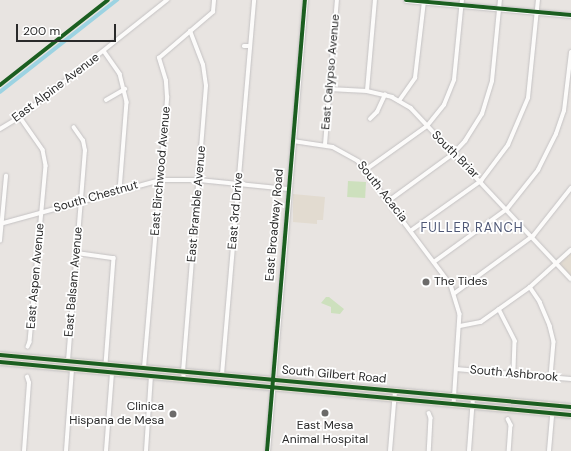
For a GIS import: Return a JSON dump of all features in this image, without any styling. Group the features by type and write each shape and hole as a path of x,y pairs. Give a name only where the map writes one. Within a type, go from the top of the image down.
{"main road":[{"name":"East Broadway Road","path":"267,451 305,0"},
{"path":"406,0 462,3 571,15"},
{"name":"South Gilbert Road","path":"0,355 571,407"},
{"name":"South Gilbert Road","path":"0,362 571,415"},
{"path":"329,393 353,391 356,387"},
{"path":"365,396 367,392 381,390"}],"street":[{"name":"East Alpine Avenue","path":"0,129 20,117 167,0"},
{"name":"East Birchwood Avenue","path":"144,368 167,97 166,81 159,58 213,12 214,0"},
{"name":"East 3rd Drive","path":"222,375 254,0"},
{"name":"East Calypso Avenue","path":"325,145 337,0"},
{"path":"367,91 375,0"},
{"path":"390,200 454,154 474,127 488,98 500,0"},
{"path":"412,230 481,181 508,145 523,115 532,80 538,0"},
{"path":"399,101 415,78 424,1"},
{"path":"367,169 427,126 444,105 454,80 462,3"},
{"name":"East Bramble Avenue","path":"184,380 183,372 206,86 203,65 190,31"},
{"path":"244,46 250,46"},
{"path":"104,51 120,74 125,89 127,102 120,191"},
{"path":"434,262 506,209 538,170 556,134 564,111 571,52"},
{"path":"106,100 125,89"},
{"name":"South Briar","path":"329,89 367,91 399,101 411,108 533,236 571,279"},
{"path":"370,119 377,112 385,96"},
{"name":"East Aspen Avenue","path":"20,117 43,150 46,166 30,342 28,346"},
{"name":"East Balsam Avenue","path":"68,361 85,151 83,141 74,128"},
{"name":"South Acacia","path":"293,141 325,145 345,151 367,169 412,230 455,293 459,308 460,326 454,404"},
{"path":"0,241 6,176"},
{"name":"South Chestnut","path":"1,224 161,180 199,180 288,189"},
{"path":"455,293 533,236 571,188"},
{"path":"460,326 481,322 530,287 558,264 571,250"},
{"path":"77,253 114,258 106,365"},
{"path":"530,287 540,302 550,326 554,342 550,377"},
{"path":"499,309 515,340 514,375"},
{"path":"66,451 72,369"},
{"name":"South Ashbrook","path":"456,369 571,379"},
{"path":"106,451 112,373"},
{"path":"24,451 29,383 27,376"},
{"path":"146,451 151,376"},
{"path":"390,451 395,391"},
{"path":"469,451 473,398"},
{"path":"429,413 431,418 429,451"},
{"path":"549,451 552,413"},
{"path":"508,419 511,425 509,451"}],"shaded area":[{"path":"293,194 325,197 323,220 317,220 317,224 293,222"},
{"path":"571,250 571,279 558,264"}],"green space":[{"path":"348,181 366,182 365,198 347,197"},
{"path":"326,297 329,297 344,309 340,314 331,313 331,307 321,303"}],"waterway":[{"path":"0,92 117,0"}],"cycle path":[{"path":"0,85 108,0"},
{"path":"267,451 305,0"},
{"path":"406,0 571,15"},
{"path":"0,355 571,407"},
{"path":"0,362 571,415"}],"place":[{"name":"The Tides","path":"426,282"},
{"name":"East Mesa Animal Hospital","path":"325,413"},
{"name":"Clinica Hispana de Mesa","path":"173,414"}],"district":[{"name":"FULLER RANCH","path":"472,228"}]}
